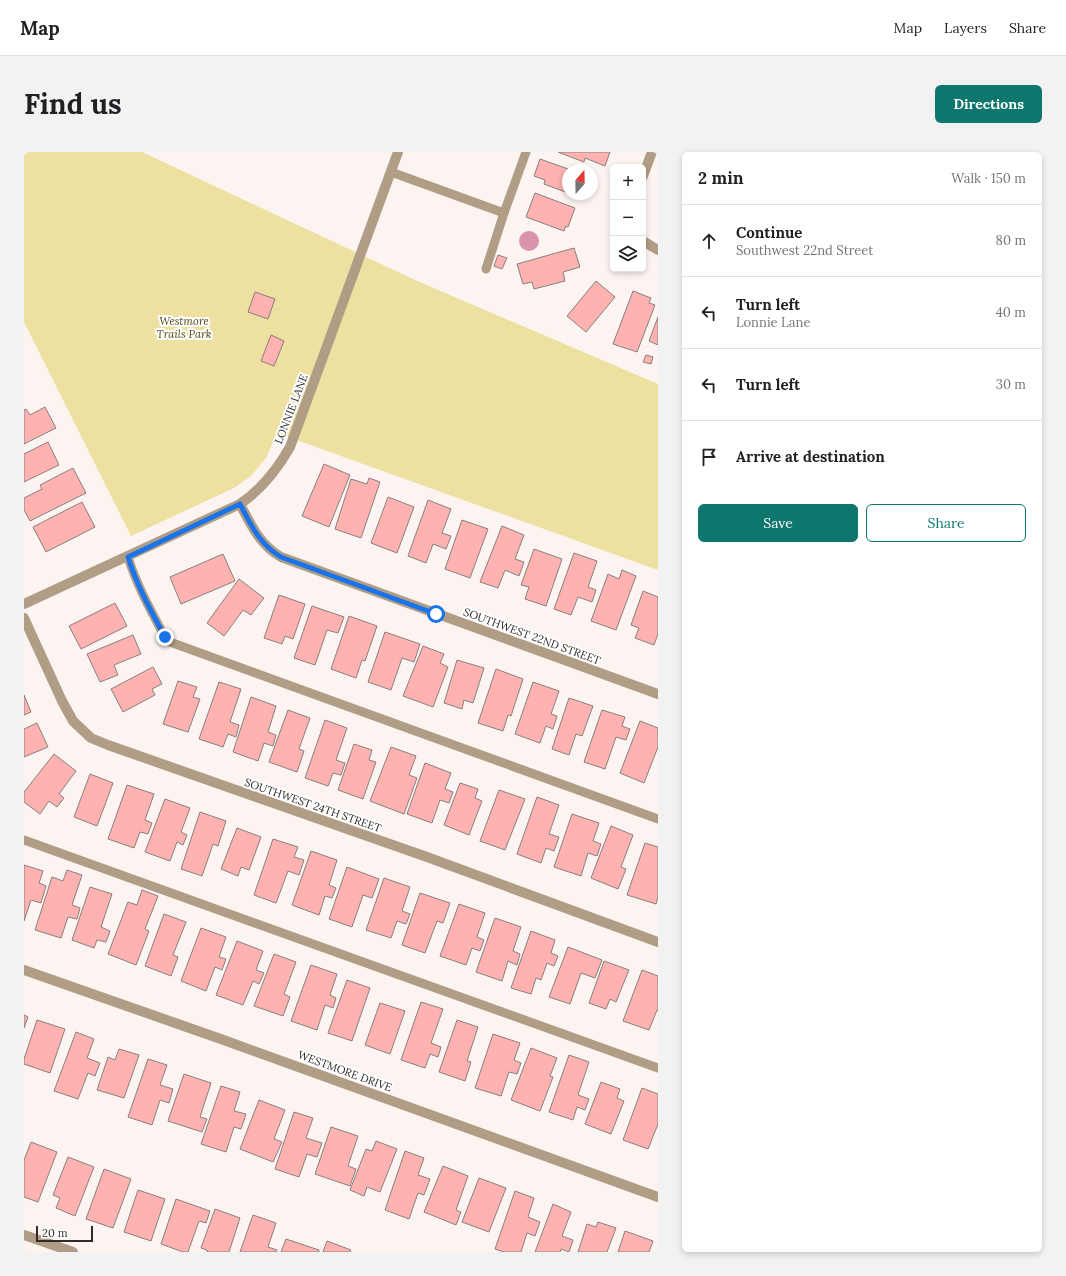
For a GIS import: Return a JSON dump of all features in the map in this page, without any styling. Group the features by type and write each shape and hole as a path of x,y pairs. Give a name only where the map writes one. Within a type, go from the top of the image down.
{"street":[{"name":"LONNIE LANE","path":"24,604 240,504 254,495 268,480 290,447 398,152"},
{"path":"646,168 652,152"},
{"path":"646,243 658,250"},
{"name":"SOUTHWEST 22ND STREET","path":"240,504 261,540 270,551 281,557 658,694"},
{"name":"SOUTHWEST 24TH STREET","path":"24,618 62,701 73,721 91,738 658,942"},
{"name":"WESTMORE DRIVE","path":"24,970 211,1035 658,1197"},
{"path":"24,1235 73,1252"}],"lane":[{"path":"486,269 526,152"},
{"path":"391,172 504,213"},
{"path":"128,557 133,573 145,600 165,637 170,642 658,819"},
{"path":"24,840 658,1068"}],"green space":[{"name":"Westmore Trails Park","path":"24,152 142,152 415,280 658,384 658,570 277,433 266,458 251,476 234,488 131,536 24,322"}],"shaded area":[{"path":"525,231 533,231 539,237 539,245 533,251 525,251 519,245 519,237"}],"building":[{"path":"558,152 610,152 605,166 585,158 584,162"},
{"path":"540,159 562,167 562,191 544,184 545,180 534,176"},
{"path":"535,193 575,208 568,227 566,226 564,231 526,217"},
{"path":"574,248 580,267 563,272 565,281 534,289 532,282 523,284 517,264"},
{"path":"498,255 507,258 502,269 494,266"},
{"path":"596,281 615,297 586,332 567,316"},
{"path":"633,291 651,298 649,303 655,305 637,352 613,344"},
{"path":"255,292 275,299 268,319 248,312"},
{"path":"658,317 658,345 649,341"},
{"path":"271,335 284,341 274,366 261,361"},
{"path":"646,355 653,357 651,364 643,362"},
{"path":"45,407 56,428 24,444 24,410 26,409 30,415"},
{"path":"48,442 59,465 24,482 24,454"},
{"path":"324,464 350,475 329,527 302,516"},
{"path":"73,468 86,493 30,521 24,510 24,498 42,489 40,485"},
{"path":"369,478 380,482 361,538 335,529 351,479 367,484"},
{"path":"388,497 414,507 397,553 371,543"},
{"path":"428,500 451,509 442,533 451,536 446,549 433,544 426,563 408,556"},
{"path":"82,502 95,527 46,552 33,527"},
{"path":"462,520 488,529 470,578 445,569"},
{"path":"502,526 524,535 515,559 524,562 519,576 505,570 498,588 480,582"},
{"path":"534,549 562,559 546,606 525,599 529,587 521,585"},
{"path":"574,553 597,561 588,587 596,590 592,602 578,597 571,615 554,609"},
{"path":"223,554 235,581 181,604 170,577"},
{"path":"622,570 636,576 616,630 591,621 608,574 619,579"},
{"path":"239,579 264,598 251,615 243,610 224,636 207,623"},
{"path":"643,591 658,597 658,634 654,645 635,638 639,628 631,625"},
{"path":"279,595 305,604 293,639 285,636 282,644 264,638"},
{"path":"115,603 127,626 81,649 69,626"},
{"path":"312,606 344,617 338,633 327,630 315,665 294,658"},
{"path":"349,616 377,626 365,661 362,660 356,678 331,669"},
{"path":"385,632 420,644 414,662 402,658 391,690 368,682"},
{"path":"133,635 141,654 114,665 118,675 100,682 87,654"},
{"path":"423,646 444,654 440,663 448,667 433,707 403,696"},
{"path":"457,660 484,668 473,703 464,700 462,709 444,703"},
{"path":"153,667 162,684 152,689 155,695 123,712 111,689"},
{"path":"496,669 523,679 511,716 508,715 503,731 478,723"},
{"path":"178,681 197,687 193,697 200,699 188,732 163,724"},
{"path":"219,682 241,689 230,722 239,725 236,737 228,734 223,747 199,739"},
{"path":"533,682 559,691 551,714 557,716 553,729 546,726 540,743 515,734"},
{"path":"24,695 31,712 24,715"},
{"path":"251,697 276,706 268,732 276,735 273,746 264,743 258,761 233,752"},
{"path":"569,698 593,706 582,736 576,734 569,755 552,749"},
{"path":"288,710 310,718 299,749 304,751 297,772 269,762"},
{"path":"602,710 625,717 622,726 630,729 626,740 616,737 605,769 584,762"},
{"path":"325,720 347,728 336,760 345,763 341,775 333,773 328,786 305,778"},
{"path":"640,721 658,728 658,747 644,783 620,773"},
{"path":"37,723 48,747 24,757 24,729"},
{"path":"354,744 372,750 369,760 376,762 363,799 338,790"},
{"path":"391,747 416,756 409,775 417,778 404,814 370,801"},
{"path":"54,754 76,771 59,794 64,798 57,807 49,801 40,814 24,802 24,792"},
{"path":"425,763 451,773 445,789 453,792 449,803 440,800 432,823 407,814"},
{"path":"90,774 113,783 97,826 74,817"},
{"path":"460,783 478,789 475,798 482,801 469,835 444,825"},
{"path":"127,785 154,794 145,820 152,823 148,834 140,832 134,848 108,839"},
{"path":"499,790 525,799 505,850 480,841"},
{"path":"537,797 559,805 549,834 559,837 554,851 546,848 541,863 517,854"},
{"path":"165,799 190,808 181,832 187,835 183,845 177,842 170,861 145,852"},
{"path":"200,812 226,821 218,846 213,844 202,876 181,869"},
{"path":"572,814 599,823 593,841 601,844 597,856 588,853 581,876 554,867"},
{"path":"611,826 633,835 621,867 626,869 618,889 591,878"},
{"path":"237,828 261,837 249,870 241,867 238,876 221,869"},
{"path":"273,839 298,847 294,857 304,860 299,875 288,871 276,903 254,895"},
{"path":"645,843 658,847 658,897 656,904 627,895"},
{"path":"311,851 337,860 329,885 336,888 332,898 325,896 319,915 292,905"},
{"path":"24,865 43,871 39,883 46,886 41,903 31,900 24,921"},
{"path":"347,867 379,879 372,898 363,895 352,927 329,919"},
{"path":"67,870 82,875 72,905 80,908 77,919 68,917 61,938 35,930 52,877 63,881"},
{"path":"384,878 410,887 402,911 410,914 406,924 397,921 391,938 366,930"},
{"path":"90,887 112,894 101,927 110,931 106,942 97,940 94,948 72,940"},
{"path":"142,890 158,896 145,929 149,931 136,965 108,954 128,902 137,905"},
{"path":"420,893 450,903 443,923 437,921 425,953 402,945"},
{"path":"459,904 485,913 477,937 484,940 480,951 472,948 466,965 440,956"},
{"path":"164,914 186,922 173,955 178,957 171,976 145,966"},
{"path":"495,918 521,927 513,951 520,954 517,965 508,961 502,981 476,972"},
{"path":"201,928 226,937 219,957 226,959 222,970 215,967 206,991 181,981"},
{"path":"531,931 555,940 551,953 558,956 554,966 547,963 541,980 536,978 531,994 511,988"},
{"path":"237,941 263,951 256,970 264,973 259,984 253,981 243,1005 216,995"},
{"path":"568,947 602,960 595,978 581,973 570,1004 549,997"},
{"path":"274,954 296,962 284,994 290,997 283,1016 254,1006"},
{"path":"604,961 629,970 616,1002 610,999 606,1009 589,1003"},
{"path":"311,965 337,974 330,995 336,998 333,1008 325,1005 317,1030 291,1021"},
{"path":"642,970 658,976 658,1011 657,1010 649,1030 623,1021"},
{"path":"347,980 370,988 352,1041 328,1033"},
{"path":"421,1002 443,1009 431,1043 441,1047 438,1057 430,1054 425,1068 401,1060"},
{"path":"380,1003 405,1011 390,1054 365,1045"},
{"path":"24,1015 28,1017 24,1028"},
{"path":"37,1020 65,1029 50,1073 24,1064 24,1059"},
{"path":"457,1020 478,1027 467,1061 471,1062 465,1081 439,1072"},
{"path":"76,1032 94,1039 87,1058 100,1063 95,1076 88,1073 78,1099 54,1091"},
{"path":"493,1034 520,1043 514,1060 521,1063 517,1074 509,1072 501,1096 475,1088"},
{"path":"531,1048 557,1058 550,1076 553,1077 540,1111 511,1100"},
{"path":"119,1049 139,1055 124,1098 97,1090 108,1057 115,1060"},
{"path":"569,1055 589,1062 578,1095 589,1099 585,1110 577,1107 573,1120 549,1112"},
{"path":"148,1059 167,1065 160,1085 173,1089 169,1103 160,1100 152,1125 128,1117"},
{"path":"184,1074 211,1083 200,1117 207,1119 202,1132 168,1121"},
{"path":"601,1082 620,1089 617,1098 624,1101 611,1134 585,1124"},
{"path":"221,1086 240,1092 234,1111 246,1114 241,1129 234,1127 226,1152 201,1144"},
{"path":"642,1088 658,1094 658,1124 648,1149 623,1140"},
{"path":"259,1100 285,1110 274,1139 282,1142 273,1162 240,1149"},
{"path":"294,1112 313,1118 306,1138 322,1143 317,1157 307,1154 299,1177 275,1169"},
{"path":"331,1127 358,1136 348,1166 356,1169 350,1186 315,1174"},
{"path":"376,1141 397,1149 380,1192 367,1187 364,1196 350,1190 366,1149 372,1151"},
{"path":"31,1142 57,1152 38,1202 24,1197 24,1160"},
{"path":"405,1151 424,1158 418,1175 430,1179 424,1195 418,1193 409,1219 385,1210"},
{"path":"68,1157 94,1167 75,1216 56,1208 60,1198 53,1195"},
{"path":"443,1166 468,1176 456,1210 461,1212 456,1225 424,1212"},
{"path":"104,1169 131,1179 113,1228 86,1219"},
{"path":"479,1178 506,1188 489,1232 462,1222"},
{"path":"138,1190 165,1199 151,1241 124,1232"},
{"path":"515,1191 534,1198 528,1217 540,1222 535,1236 527,1233 521,1252 504,1252 495,1249"},
{"path":"176,1199 210,1211 206,1223 199,1221 188,1252 183,1252 161,1244"},
{"path":"553,1204 571,1212 562,1236 573,1240 569,1252 561,1249 560,1252 535,1252"},
{"path":"215,1209 240,1218 229,1252 207,1252 207,1250 201,1248"},
{"path":"253,1215 276,1223 268,1247 277,1250 276,1252 240,1252"},
{"path":"598,1222 616,1228 607,1252 578,1252 587,1224 596,1227"},
{"path":"625,1231 653,1241 649,1252 618,1252"},
{"path":"286,1239 319,1250 319,1252 281,1252"},
{"path":"327,1241 351,1250 350,1252 323,1252"}],"route":[{"path":"165,637 145,600 133,573 128,557 240,504 250,524 270,551 281,557 436,614"}]}
